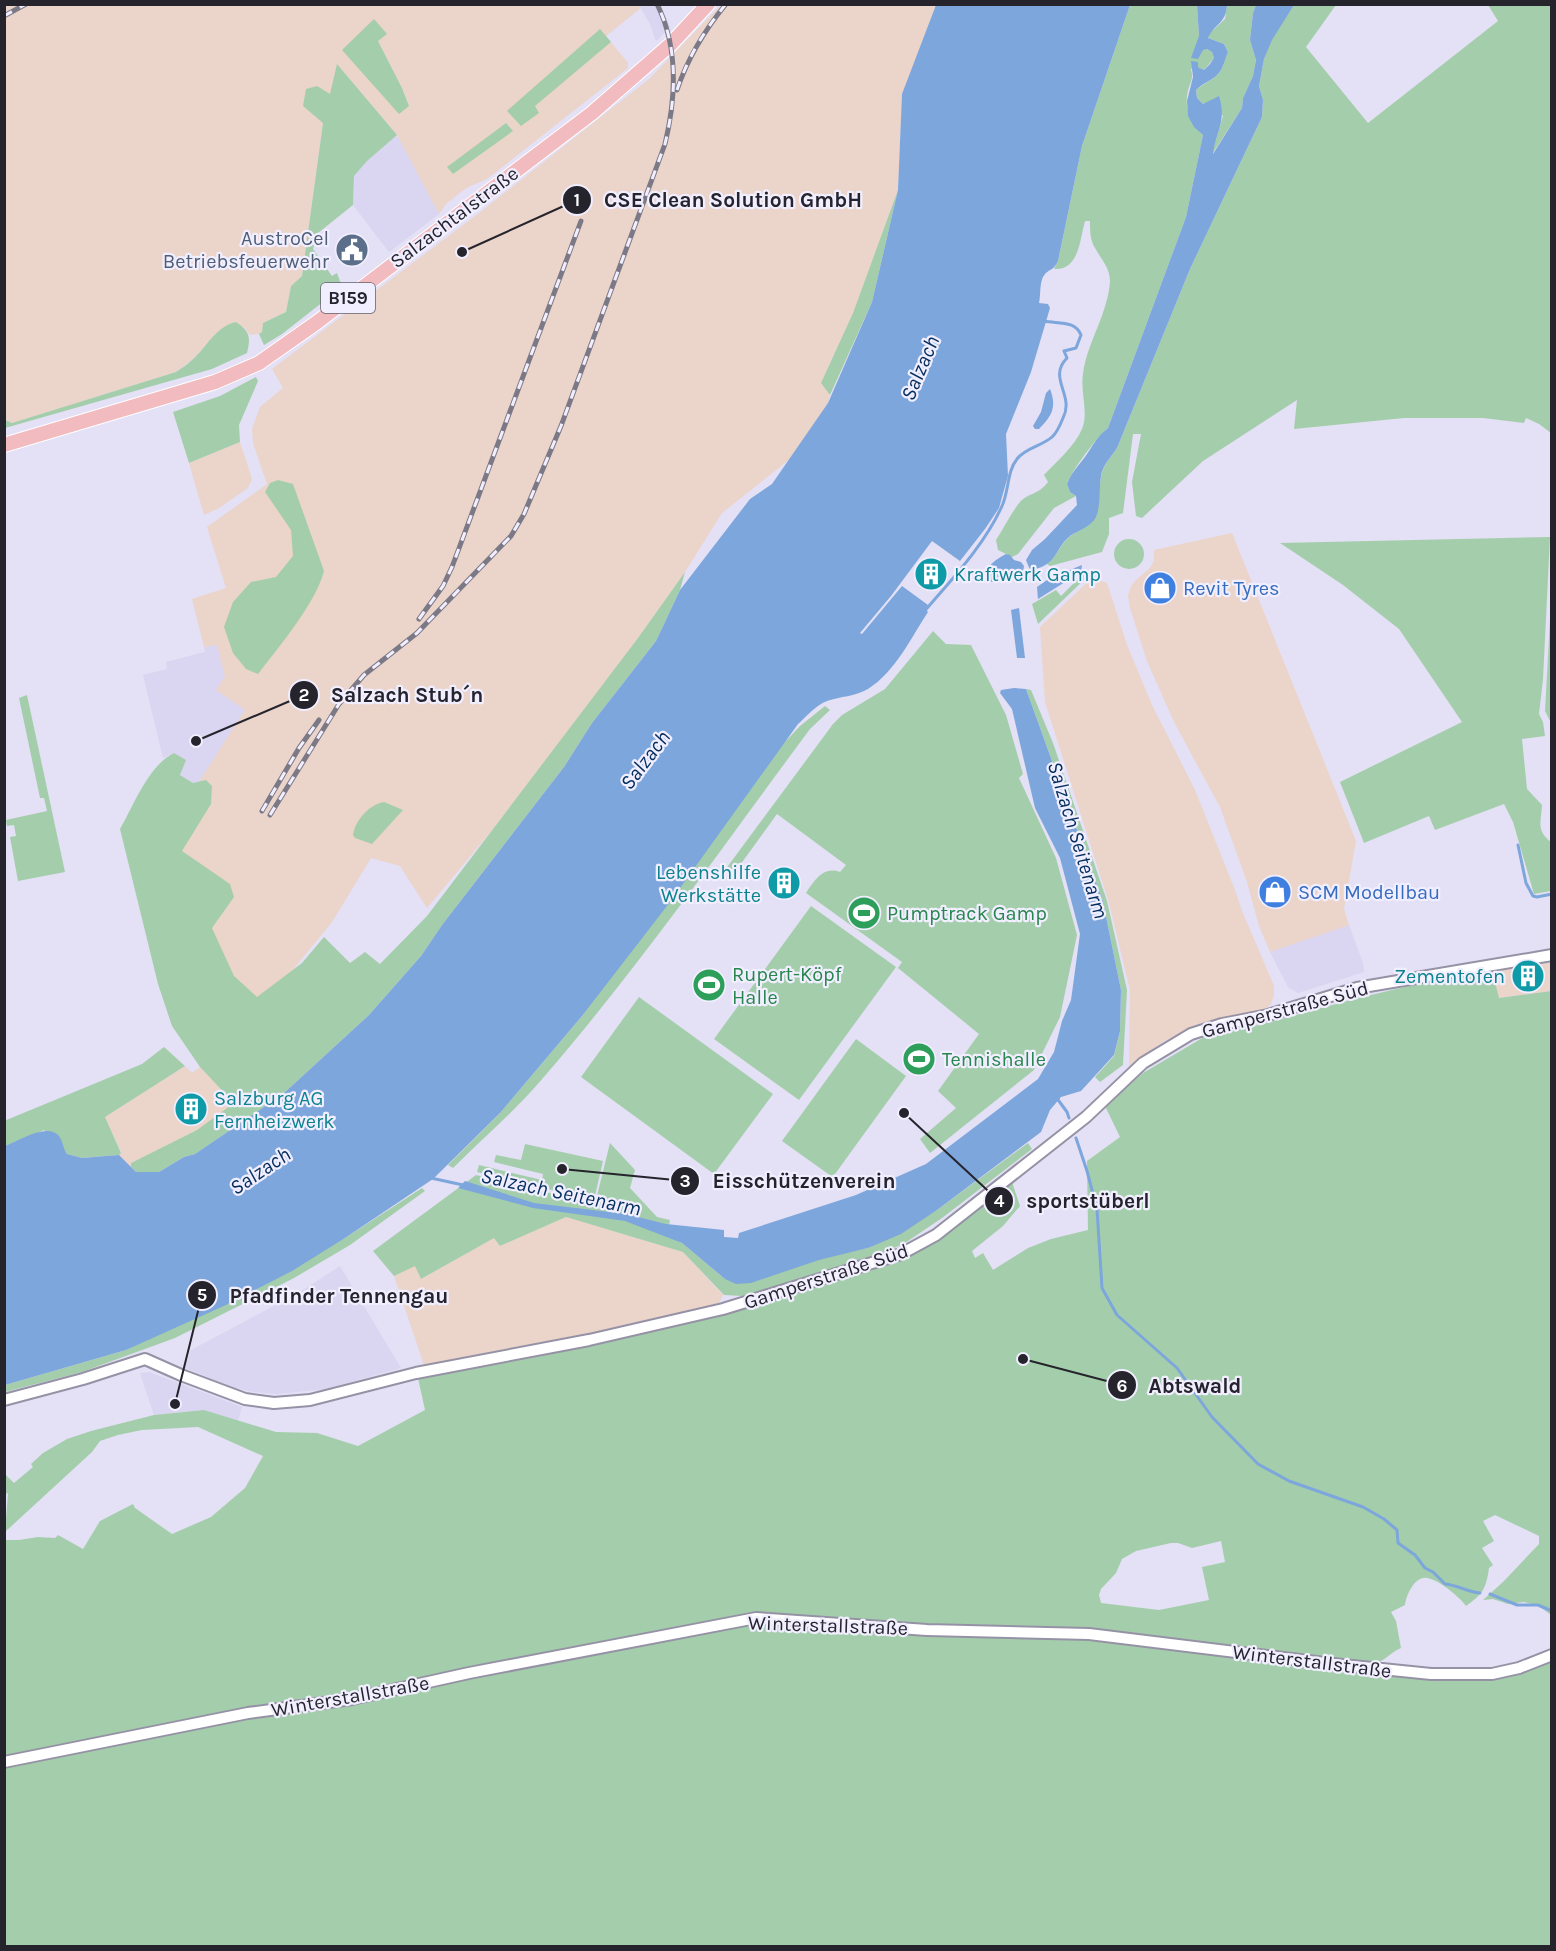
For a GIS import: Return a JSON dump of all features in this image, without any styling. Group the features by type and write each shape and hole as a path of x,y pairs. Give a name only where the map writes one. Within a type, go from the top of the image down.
{"main road":[{"name":"Salzachtalstraße","path":"4,445 215,382 259,363 316,323 592,113 666,49 708,4"}],"street":[{"name":"Gamperstraße Süd","path":"4,1400 83,1379 145,1359 181,1376 245,1399 268,1403 310,1400 416,1373 589,1340 723,1309 902,1254 936,1235 1086,1117 1143,1063 1191,1034 1222,1024 1268,1015 1357,988 1551,955"},
{"name":"Winterstallstraße","path":"4,1762 248,1713 352,1699 469,1673 756,1618 927,1630 1089,1634 1431,1674 1492,1674 1519,1668 1551,1654"}],"shaded area":[{"path":"5,5 639,5 641,8 606,36 628,63 628,68 487,179 466,188 446,204 439,214 397,135 338,65 330,95 303,106 323,122 302,276 291,286 286,312 263,323 262,333 259,334 250,335 244,327 218,331 193,359 176,372 12,423 5,420","holes":["387,34 378,41 402,88 409,106 342,50"]},
{"path":"639,5 661,5 670,27 656,41 650,24"},
{"path":"721,5 936,5 902,96 898,190 853,313 821,383 830,395 828,403 790,459 722,513 685,572 638,638 494,828 427,908 400,866 371,858 332,922 218,1054 175,819 245,710 216,690 225,676 217,645 204,647 192,599 226,588 207,527 267,484 253,443 252,429 260,407 283,388 272,369 479,213 649,79"},
{"path":"397,135 439,214 389,252 353,205 354,176 367,161"},
{"path":"240,442 252,479 248,488 219,508 204,515 189,463"},
{"path":"1232,533 1356,841 1344,909 1349,925 1270,952 1259,926 1247,882 1220,807 1174,722 1147,661 1128,596 1131,586 1154,561 1154,550"},
{"path":"1092,578 1107,583 1127,645 1152,705 1195,790 1274,986 1271,1004 1265,1010 1203,1024 1166,1040 1129,1066 1130,990 1109,903 1045,702 1040,627"},
{"path":"217,645 225,676 246,710 199,782 193,783 180,775 185,760 174,753 163,758 143,675 167,669 166,662 205,652 204,647"},
{"path":"1349,925 1364,972 1298,993 1288,987 1270,952"},
{"path":"1551,962 1551,991 1498,998 1492,970"},
{"path":"185,1066 192,1073 200,1067 235,1103 197,1130 131,1163 131,1167 119,1155 121,1152 105,1117"},
{"path":"566,1217 683,1252 723,1295 719,1303 596,1334 595,1332 424,1365 394,1276 415,1265 421,1279 495,1237 500,1246"},
{"path":"340,1266 401,1368 325,1389 277,1394 232,1387 185,1368 191,1350 300,1292"},
{"path":"149,1372 242,1407 238,1421 204,1410 154,1415 140,1373"}],"green space":[{"path":"1130,5 1197,5 1199,36 1203,49 1212,52 1214,58 1204,70 1198,67 1191,69 1192,78 1187,94 1188,113 1194,125 1203,135 1186,217 1108,428 1085,454 1067,484 1070,492 1076,496 1054,508 1018,554 1012,557 998,550 996,540 1020,502 1048,482 1044,475 1075,442 1084,423 1083,374 1085,362 1106,305 1110,281 1107,268 1092,242 1090,221 1085,221 1080,245 1069,265 1054,269 1058,261 1082,146"},
{"path":"1227,5 1256,5 1250,40 1256,60 1253,76 1243,98 1242,108 1211,156 1223,116 1207,103 1203,104 1197,98 1196,90 1216,77 1224,64 1228,52 1224,44 1208,38 1209,34 1225,19"},
{"path":"1294,5 1336,5 1306,47 1368,123 1498,21 1488,5 1551,5 1551,433 1526,418 1524,423 1483,418 1404,418 1294,429 1297,400 1203,461 1142,518 1136,516 1132,482 1141,434 1133,434 1123,513 1109,518 1109,534 1102,552 1050,566 1047,564 1065,541 1088,526 1094,519 1103,469 1117,448 1190,269 1262,117 1263,100 1259,86 1264,59 1271,40"},
{"path":"374,19 387,34 378,41 409,106 399,114 342,50"},
{"path":"600,29 611,42 535,106 539,113 521,126 507,111"},
{"path":"337,64 397,135 367,161 354,176 353,205 318,233 313,249 332,276 337,273 342,287 282,334 264,345 259,334 262,332 263,323 286,312 291,286 302,276 323,123 303,106 306,89 317,86 330,94"},
{"path":"506,123 513,131 453,174 447,167"},
{"path":"898,190 872,302 830,395 821,383 853,313"},
{"path":"236,322 248,335 247,353 212,369 5,428 5,420 12,423 176,372 192,360 223,328"},
{"path":"256,377 258,381 239,425 240,442 189,463 173,412 220,396"},
{"path":"278,480 293,484 324,571 320,584 305,611 258,674 246,669 233,653 224,627 233,602 251,582 276,577 293,556 291,530 265,492 270,483"},
{"path":"1550,537 1543,679 1539,714 1545,736 1522,739 1527,789 1542,805 1541,830 1551,842 1551,891 1534,894 1513,822 1504,804 1435,830 1429,816 1364,843 1340,782 1462,722 1399,629 1343,585 1280,543"},
{"path":"1129,539 1139,544 1144,554 1139,564 1129,569 1119,564 1114,554 1119,544"},
{"path":"1086,571 1089,575 1038,624 1032,604 1056,590 1061,596"},
{"path":"685,572 680,590 656,641 592,723 564,767 442,925 421,956 369,1015 283,1094 195,1154 184,1157 159,1172 136,1172 131,1167 131,1163 197,1130 234,1103 200,1067 172,1026 158,984 120,829 142,787 157,767 174,753 186,760 180,775 193,783 206,780 212,786 211,804 182,851 230,884 234,897 212,928 234,976 257,997 302,963 324,937 350,963 365,952 380,964 427,916 638,638"},
{"path":"1551,601 1552,723 1545,711"},
{"path":"933,631 946,644 971,645 1006,715 1023,774 1019,778 1056,858 1077,935 1060,1017 1034,1070 930,1153 920,1139 956,1108 938,1091 979,1034 898,968 902,962 806,893 820,875 829,871 840,872 846,865 777,814 732,876 725,870 833,724 842,715 885,689"},
{"path":"1026,689 1031,690 1053,743 1107,901 1127,990 1123,1065 1100,1082 1095,1077 1114,1056 1120,1031 1121,990 1103,902"},
{"path":"27,695 65,872 18,881 10,837 16,836 14,825 7,826 6,820 47,811 44,798 40,798 19,698"},
{"path":"825,706 830,710 810,729 680,906 578,1036 511,1113 453,1168 448,1165 500,1113 582,1016 782,745 800,726"},
{"path":"384,802 403,810 372,844 355,838 354,829 360,818 369,809"},
{"path":"811,906 896,967 799,1100 714,1039"},
{"path":"1492,970 1499,998 1551,991 1551,1615 1539,1606 1524,1602 1508,1604 1493,1599 1483,1600 1539,1544 1539,1536 1495,1515 1483,1521 1494,1541 1482,1548 1493,1565 1489,1568 1487,1581 1480,1594 1466,1606 1440,1583 1428,1578 1419,1579 1411,1589 1405,1605 1391,1612 1396,1621 1401,1648 1379,1662 1371,1664 1448,1677 1551,1658 1551,1946 5,1946 5,1540 55,1538 58,1535 83,1549 100,1521 133,1504 135,1508 172,1534 211,1517 245,1488 263,1456 198,1427 142,1430 118,1435 100,1441 92,1452 5,1532 8,1493 5,1494 4,1473 14,1483 33,1467 31,1464 43,1453 67,1439 91,1431 154,1415 204,1410 276,1432 317,1433 358,1446 425,1410 418,1378 589,1345 896,1263 953,1229 1012,1182 1020,1206 1003,1226 972,1251 975,1258 983,1253 993,1270 1028,1248 1051,1239 1088,1230 1087,1161 1120,1137 1105,1106 1143,1073 1204,1037 1455,975","holes":["1221,1541 1225,1562 1202,1567 1209,1600 1159,1610 1101,1603 1099,1595 1101,1589 1116,1573 1122,1559 1136,1551 1171,1543 1192,1548"]},
{"path":"639,997 773,1094 714,1174 581,1077"},
{"path":"856,1039 906,1076 835,1174 831,1176 782,1141"},
{"path":"164,1047 185,1066 105,1117 121,1153 119,1155 82,1158 67,1154 44,1130 5,1146 4,1121 142,1064"},
{"path":"610,1143 635,1170 630,1188 657,1217 670,1220 667,1236 682,1243 725,1279 868,1248 937,1210 1028,1143 1032,1149 942,1218 905,1243 870,1259 742,1296 724,1295 683,1252 566,1217 500,1246 494,1238 421,1279 415,1266 394,1276 373,1251 476,1175 595,1204"},
{"path":"525,1144 603,1161 594,1200 477,1172 479,1165 542,1180 543,1174 494,1162 496,1155 521,1160"},
{"path":"422,1188 425,1191 350,1245 294,1278 175,1338 82,1372 5,1392 5,1385 126,1350 345,1238"}],"water":[{"name":"Salzach","path":"936,5 1130,5 1082,146 1058,261 1042,280 1039,303 1048,304 1050,308 1031,372 1006,434 1008,476 999,508 960,561 932,541 860,633 862,634 902,586 928,605 925,609 928,612 902,654 878,682 868,689 858,694 823,703 798,724 670,902 582,1016 500,1113 433,1179 292,1271 226,1305 126,1350 5,1385 5,1146 33,1134 54,1132 59,1136 67,1154 82,1158 119,1155 136,1172 159,1172 184,1157 195,1154 283,1094 369,1015 421,956 442,925 564,767 592,723 656,641 680,590 750,499 772,484 828,403 872,302 898,190 902,94"},
{"path":"1197,5 1227,5 1225,16 1208,38 1224,44 1228,52 1224,64 1216,77 1196,90 1197,98 1203,104 1219,96 1222,112 1213,154 1242,108 1243,98 1253,76 1256,60 1250,40 1256,5 1294,5 1272,40 1264,59 1259,86 1263,100 1262,117 1190,269 1117,448 1102,472 1096,517 1088,526 1070,536 1051,561 1030,570 1026,560 1032,550 1077,505 1076,496 1070,492 1067,484 1095,442 1108,428 1186,217 1203,135 1194,127 1188,116 1187,101 1193,77 1191,61 1198,62 1198,67 1204,70 1214,58 1212,52 1207,49 1203,50 1198,59 1191,58 1199,36"},
{"path":"1050,389 1053,401 1052,411 1039,429 1035,429 1033,426 1041,412 1046,393"},
{"path":"1006,554 1021,562 1024,566 1023,572 994,582 985,581 983,576 987,569"},
{"path":"1082,565 1081,572 1038,599 1037,587 1050,578"},
{"path":"1019,608 1025,658 1017,658 1011,610"},
{"name":"Salzach Seitenarm","path":"1026,689 1103,902 1121,990 1120,1031 1114,1055 1081,1091 1061,1097 1050,1110 1041,1132 937,1210 901,1234 868,1248 819,1260 751,1283 736,1284 725,1279 682,1243 625,1221 533,1208 458,1188 465,1181 534,1203 626,1214 666,1224 724,1230 724,1237 738,1238 739,1233 856,1195 926,1164 1038,1079 1054,1052 1062,1021 1071,1000 1080,934 1060,858 1035,808 1012,709 1000,693 1001,690"}],"waterway":[{"path":"923,613 966,562 995,521 1006,494 1011,469 1017,459 1024,452 1052,437 1062,420 1066,410 1060,380 1062,365 1067,358 1064,351 1076,348 1081,335 1075,327 1070,325 1044,321"},
{"path":"1518,845 1526,883 1533,896 1552,894"},
{"path":"1056,1097 1069,1118"},
{"path":"1076,1138 1097,1209 1102,1288 1117,1315 1177,1368 1212,1417 1258,1464 1289,1481 1363,1507 1384,1519 1397,1530 1398,1543 1415,1555 1425,1568 1433,1572 1445,1584 1480,1593"},
{"name":"Salzach Seitenarm","path":"431,1178 463,1185"},
{"path":"1490,1594 1517,1605 1538,1605 1552,1611"}],"railway":[{"path":"4,16 26,4"},
{"path":"270,815 339,704 364,675 417,633 511,536 524,514 561,426 665,144 669,127 673,73 669,38 657,4"},
{"path":"677,90 697,45 726,4"},
{"path":"419,619 443,586 452,567 581,221"},
{"path":"262,811 299,748 319,720"}],"place":[{"name":"AustroCel Betriebsfeuerwehr","path":"352,250"},
{"name":"CSE Clean Solution GmbH","path":"462,252"},
{"name":"Kraftwerk Gamp","path":"931,574"},
{"name":"Revit Tyres","path":"1160,588"},
{"name":"Salzach Stub´n","path":"196,741"},
{"name":"Lebenshilfe Werkstätte","path":"784,883"},
{"name":"SCM Modellbau","path":"1275,892"},
{"name":"Pumptrack Gamp","path":"864,913"},
{"name":"Zementofen","path":"1528,976"},
{"name":"Rupert-Köpf Halle","path":"709,985"},
{"name":"Tennishalle","path":"919,1059"},
{"name":"Salzburg AG Fernheizwerk","path":"191,1109"},
{"name":"sportstüberl","path":"904,1113"},
{"name":"Eisschützenverein","path":"562,1169"},
{"name":"Abtswald","path":"1023,1359"},
{"name":"Pfadfinder Tennengau","path":"175,1404"}]}
